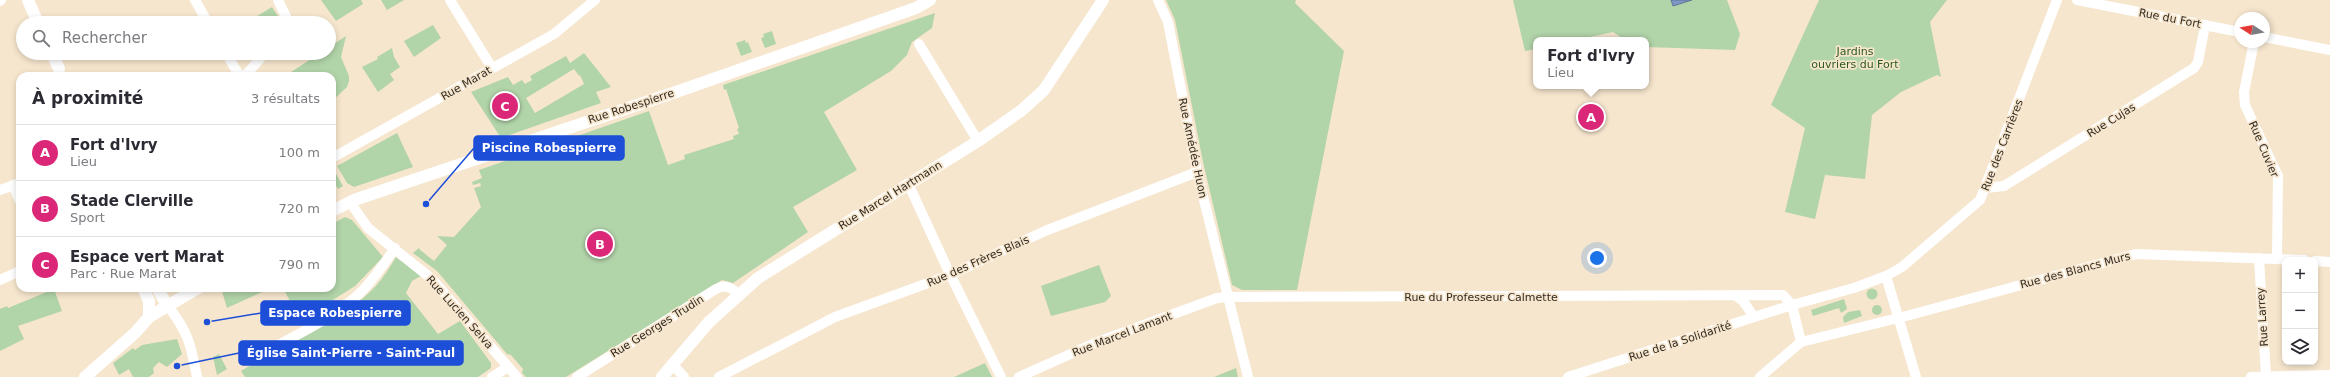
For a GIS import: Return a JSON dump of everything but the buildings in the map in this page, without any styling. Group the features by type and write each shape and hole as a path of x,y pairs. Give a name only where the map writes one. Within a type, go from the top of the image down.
{"main road":[{"path":"28,0 35,16"},
{"name":"Rue Robespierre","path":"336,210 350,202 676,92 916,8 930,0"},
{"name":"Rue Marcel Hartmann","path":"662,377 709,322 738,294 758,278 1010,120 1044,90 1103,0"},
{"path":"55,60 59,69"},
{"path":"145,292 149,301 149,317"},
{"path":"160,292 168,305"},
{"path":"85,377 135,334 149,317 191,292"}],"street":[{"path":"194,0 204,16"},
{"path":"278,0 286,16"},
{"path":"450,0 492,68"},
{"name":"Rue Marat","path":"336,156 554,34 595,0"},
{"name":"Rue Amédée Huon","path":"1158,0 1168,22 1197,172 1248,377"},
{"name":"Rue des Carrières","path":"1792,305 1854,288 1886,276 1902,267 1980,200 1986,188 2057,0"},
{"name":"Rue du Fort","path":"2077,0 2124,4 2205,25 2234,31"},
{"name":"Rue Cujas","path":"1986,188 2004,186 2194,68 2198,62 2205,25"},
{"path":"2270,38 2330,50"},
{"path":"919,44 978,141"},
{"name":"Rue Cuvier","path":"2253,48 2244,92 2245,105 2278,176 2277,258"},
{"path":"230,60 237,72"},
{"path":"248,72 259,60"},
{"name":"Rue des Frères Blais","path":"719,377 835,317 950,275 1045,231 1197,172"},
{"path":"908,183 950,275 1001,377"},
{"path":"0,190 16,184"},
{"name":"Rue Lucien Selva","path":"350,202 368,228 432,279 517,377"},
{"path":"256,357 338,310 360,293 375,277 395,248"},
{"name":"Rue des Blancs Murs","path":"1801,342 1898,318 2136,254 2282,258"},
{"name":"Rue Larrey","path":"2259,258 2266,376"},
{"path":"2318,261 2330,262"},
{"path":"0,280 16,273"},
{"path":"1886,276 1916,377"},
{"name":"Rue Georges Trudin","path":"576,377 716,289 722,286 731,287 738,294"},
{"name":"Rue du Professeur Calmette","path":"1227,297 1783,295 1792,305"},
{"path":"1736,296 1743,301 1752,313"},
{"path":"1752,313 1753,296"},
{"name":"Rue Marcel Lamant","path":"1019,377 1095,343 1217,298 1227,297"},
{"path":"168,305 189,338 197,377"},
{"path":"1760,377 1801,342 1792,305"},
{"name":"Rue de la Solidarité","path":"1568,377 1752,313 1792,305"},
{"path":"672,364 684,377"},
{"path":"492,377 508,367"},
{"path":"2251,377 2330,375"}],"green space":[{"path":"321,0 361,0 363,4 336,21 336,16 332,16"},
{"path":"381,0 404,0 387,10"},
{"path":"1166,0 1296,0 1295,3 1344,51 1297,290 1242,290 1232,285 1203,162 1175,20"},
{"path":"1513,0 1727,0 1740,34 1735,50 1649,47 1649,37 1620,37 1613,32 1590,37 1533,37 1533,50 1525,51"},
{"name":"Jardins ouvriers du Fort","path":"1819,0 1947,0 1930,22 1941,77 1937,75 1901,92 1872,115 1865,179 1825,175 1815,219 1785,212 1805,128 1771,105"},
{"path":"272,7 278,16 257,16"},
{"path":"935,13 932,28 912,42 907,55 891,71 824,112 857,170 793,207 808,232 733,283 722,280 566,377 526,377 522,373 523,369 511,355 507,354 437,271 413,253 420,247 419,249 434,261 447,245 437,236 454,237 481,207 474,188 481,186 480,183 473,185 472,182 482,178 479,170 649,111 668,165 685,159 684,155 734,139 733,136 739,134 737,129 739,128 726,89 724,90 723,85"},
{"path":"433,25 441,38 414,57 404,41"},
{"path":"772,31 776,44 765,48 761,38 764,37 763,34"},
{"path":"346,36 341,57 349,76 349,81 347,87 336,97 336,72 291,72 309,60 336,60 336,42"},
{"path":"745,40 746,43 748,42 752,52 741,56 736,43"},
{"path":"392,48 394,57 400,67 390,74 394,80 378,92 362,67 378,59 377,57"},
{"path":"584,53 611,87 596,92 601,103 501,138 471,92 508,77 513,85 522,80 525,84 532,80 530,76 566,56 570,63","holes":["574,69 579,76 580,75 584,84 535,113 526,98"]},
{"path":"397,133 413,167 354,187 347,183 337,166"},
{"path":"336,174 343,186 338,189 336,186"},
{"path":"345,217 352,220 383,257 355,286 306,317 302,311 297,314 285,292 336,292 336,222"},
{"path":"396,257 421,276 412,281 406,293 438,334 460,321 491,363 491,368 478,377 245,377 241,371 328,323 361,300 378,284"},
{"path":"1099,265 1111,296 1105,302 1051,316 1041,286"},
{"path":"1870,289 1874,289 1876,290 1876,298 1870,299 1867,296 1867,292"},
{"path":"47,292 55,292 62,311 18,326 24,339 0,351 0,309 7,306 8,308"},
{"path":"222,292 262,292 227,308"},
{"path":"1844,299 1847,309 1841,313 1839,308 1813,316 1811,310"},
{"path":"1875,305 1879,305 1881,306 1881,314 1875,315 1872,312 1872,308"},
{"path":"1860,310 1862,316 1844,323 1843,317 1848,312"},
{"path":"177,339 182,354 167,367 159,362 153,368 154,373 149,377 133,377 129,369 119,375 113,363 133,348 135,350 142,345"},
{"path":"219,354 227,369 217,375 213,357"},
{"path":"985,363 992,377 954,377"},
{"path":"1236,368 1238,377 1214,377"}],"water":[{"path":"1671,0 1692,0 1673,6"}],"place":[{"name":"Espace vert Marat","path":"505,106"},
{"name":"Fort d'Ivry","path":"1591,117"},
{"name":"Piscine Robespierre","path":"426,204"},
{"name":"Stade Clerville","path":"600,244"},
{"name":"Espace Robespierre","path":"207,322"},
{"name":"Église Saint-Pierre - Saint-Paul","path":"177,366"}]}
